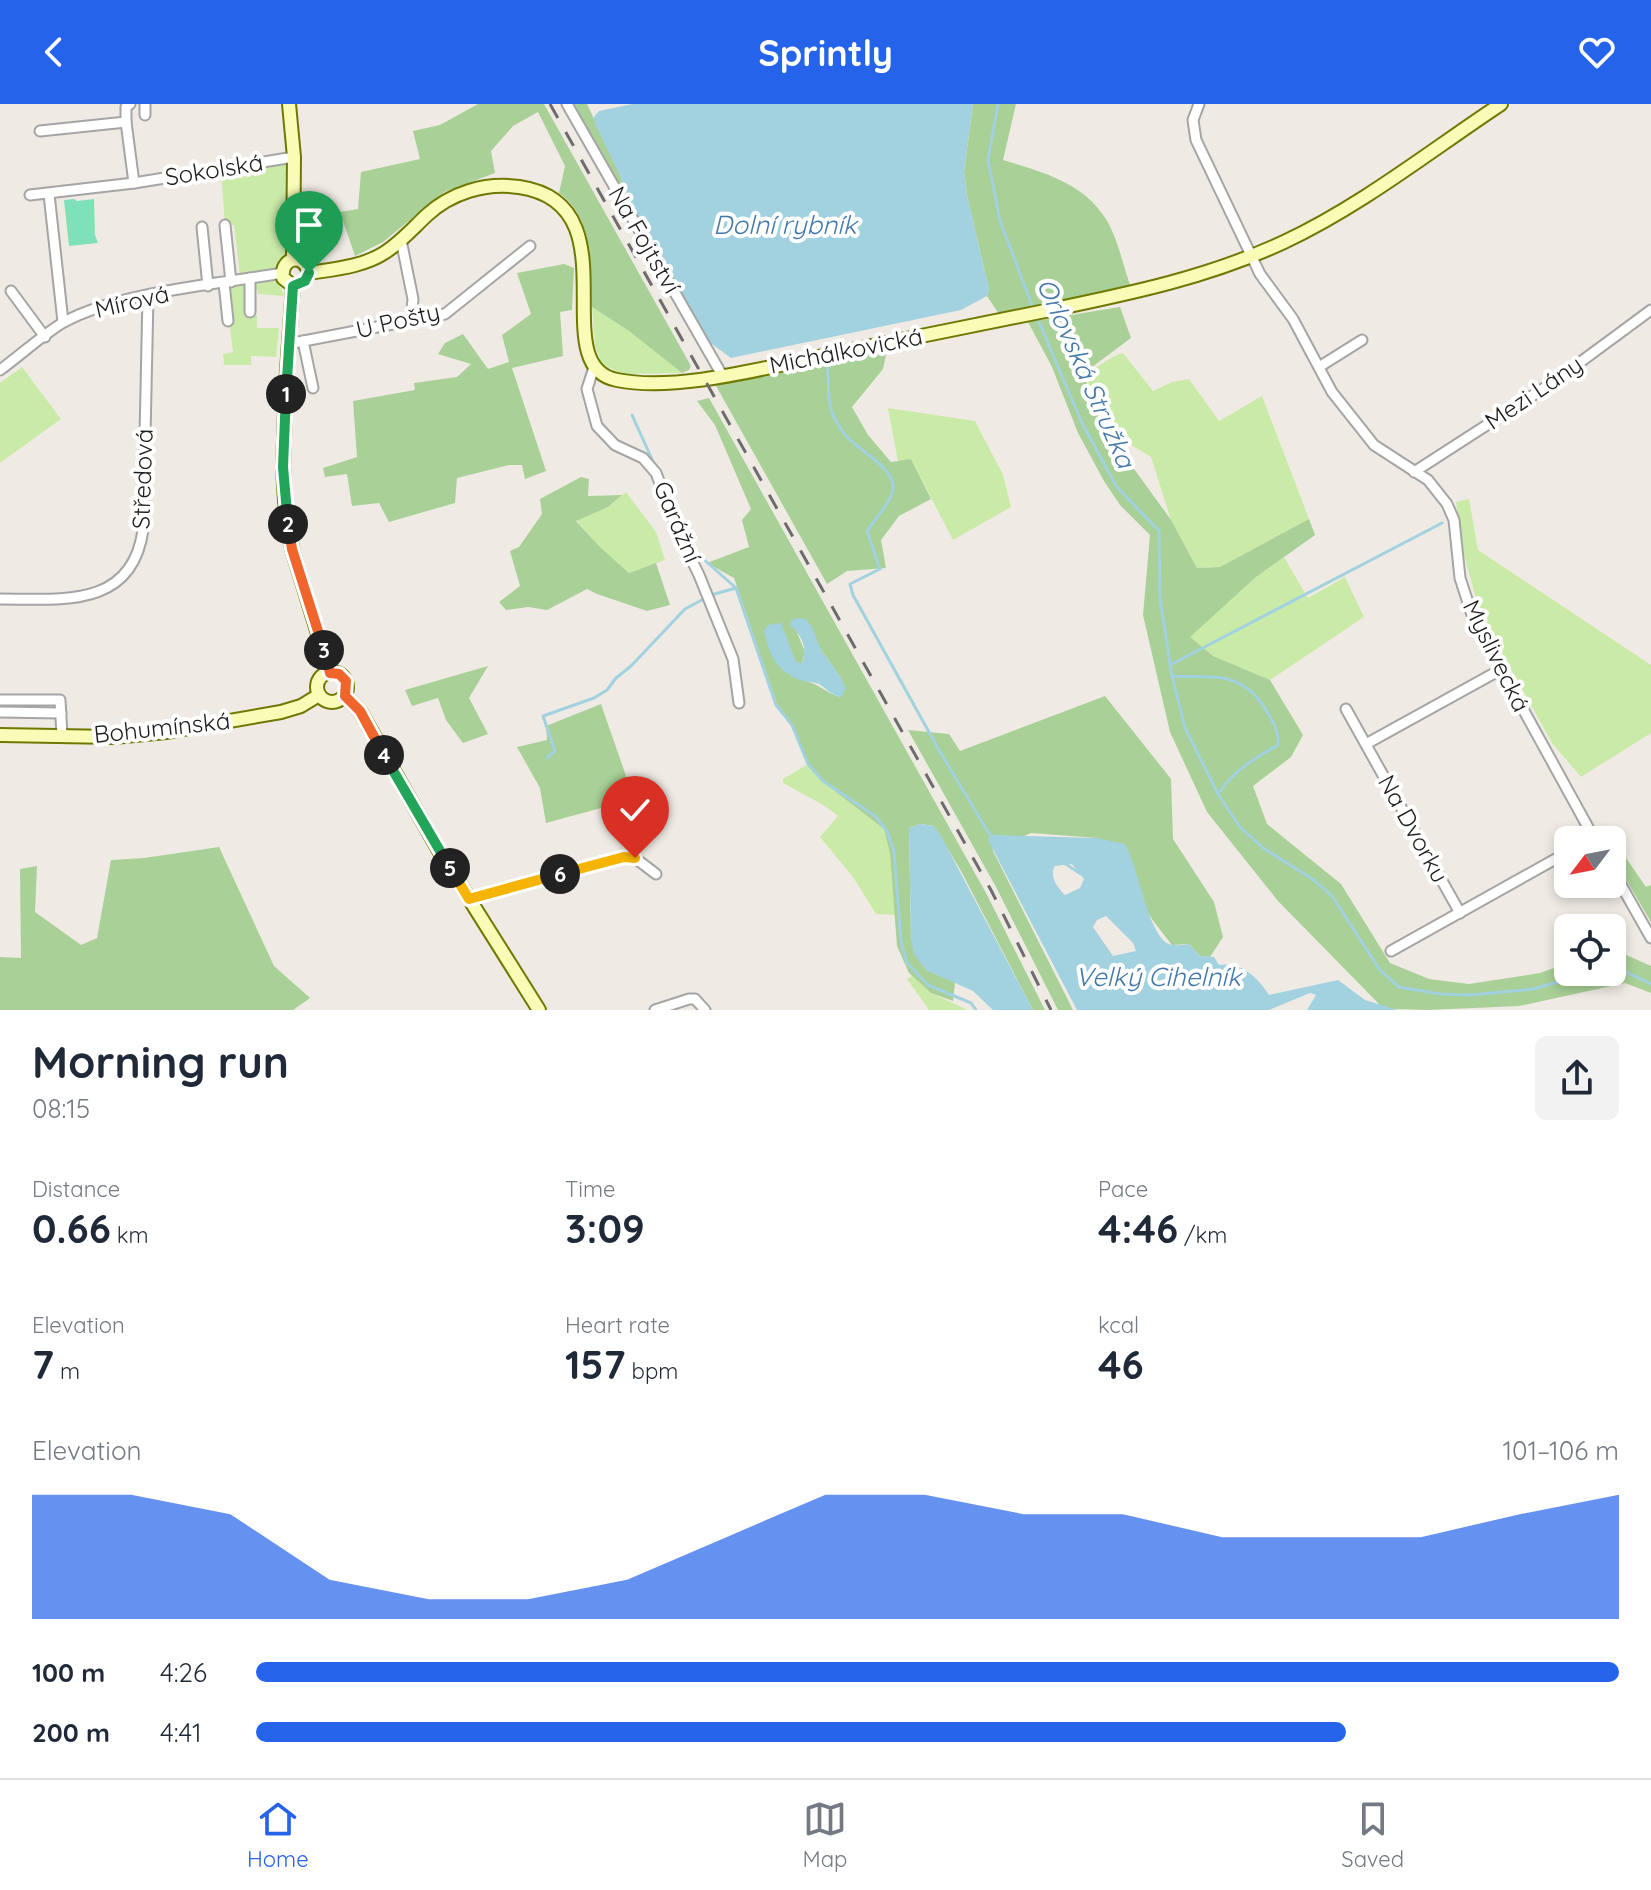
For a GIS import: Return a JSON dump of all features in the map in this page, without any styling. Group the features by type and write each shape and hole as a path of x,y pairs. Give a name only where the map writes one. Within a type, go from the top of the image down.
{"main road":[{"path":"289,104 294,157 293,259"},
{"name":"Michálkovická","path":"594,367 611,379 632,382 682,381 1168,285 1288,240 1341,210 1501,104"},
{"path":"309,273 363,262 383,254 436,207 473,189 514,186 537,192 550,198 572,220 582,245 584,335 587,353 594,367"},
{"path":"293,259 304,262 309,273"},
{"path":"293,259 283,266 282,273 285,281 293,286"},
{"path":"293,286 305,281 309,273"},
{"path":"293,286 283,467 285,501 292,549 330,673"},
{"path":"345,696 332,702 319,695 319,681 330,673 339,674 346,681 345,696 360,711 469,899 539,1010"},
{"name":"Bohumínská","path":"0,735 114,737 220,723 291,709 319,695"}],"street":[{"path":"40,131 126,122 126,107 130,104"},
{"name":"Na Fojtství","path":"567,104 722,375"},
{"name":"Myslivecká","path":"1199,104 1193,120 1196,140 1260,274 1293,319 1332,392 1374,445 1428,480 1447,504 1454,520 1460,578 1473,618 1586,826"},
{"name":"Sokolská","path":"126,122 134,183"},
{"name":"Sokolská","path":"30,195 134,183 294,157"},
{"path":"49,194 63,322"},
{"path":"225,225 228,321"},
{"path":"202,227 208,286"},
{"path":"401,240 413,299 411,320"},
{"name":"U Pošty","path":"288,344 445,314 530,246"},
{"name":"Mírová","path":"0,370 63,322 89,311 148,296 282,273"},
{"path":"250,278 250,312"},
{"path":"11,291 45,337"},
{"name":"Středová","path":"0,599 77,598 99,593 121,579 140,548 143,530 148,296"},
{"name":"Mezi Lány","path":"1414,472 1552,383 1651,310"},
{"path":"1319,367 1362,340"},
{"path":"303,341 313,388"},
{"name":"Garážní","path":"594,367 587,389 597,426 615,445 643,458 656,473 733,659 739,703"},
{"path":"1366,744 1500,670"},
{"path":"0,700 60,700 62,736"},
{"name":"Na Dvorku","path":"1346,709 1460,913"},
{"path":"0,712 61,713"},
{"path":"469,899 624,857 635,858 656,874"},
{"path":"1391,951 1554,860"},
{"path":"1626,893 1650,935"},
{"path":"655,1010 695,999 705,1010"}],"green space":[{"path":"478,104 544,104 691,366 689,370 682,373 629,331 592,307 585,230 571,203 559,193 565,166 538,112 513,126 491,151 495,173 444,192 383,242 355,256 340,212 358,209 361,172 420,159 413,131 440,125"},
{"path":"573,104 587,104 621,177 625,198"},
{"path":"973,104 1016,104 1003,160 1060,180 1097,206 1113,234 1130,285 999,314 987,296 989,289 967,196 964,171"},
{"path":"286,162 287,256 277,270 240,276 234,225 225,225 221,171"},
{"path":"94,199 98,243 69,246 64,200"},
{"path":"564,264 574,268 572,310 560,312 563,356 512,368 546,471 525,479 522,465 509,465 457,478 455,503 389,522 379,503 352,506 347,474 325,477 323,468 357,457 353,401 415,390 414,383 457,377 471,364 438,354 445,343 463,334 488,369 509,362 502,335 531,314 517,273"},
{"path":"274,281 279,283 284,296 258,294 257,289 245,290 245,314 257,315 257,328 279,328 276,357 251,356 251,365 224,365 223,354 233,352 225,288"},
{"path":"592,307 629,331 682,373 622,374 602,364 595,346"},
{"path":"1120,307 1131,338 1084,373 1092,402 1106,430 1171,520 1197,568 1220,567 1309,519 1315,535 1256,577 1190,637 1213,656 1270,680 1303,735 1291,757 1253,786 1267,824 1341,884 1390,963 1429,979 1469,984 1554,968 1554,986 1611,986 1519,1006 1393,1009 1380,1005 1278,901 1207,812 1170,732 1143,615 1150,535 1120,505 1104,481 1078,433 1052,367 1028,322"},
{"path":"887,350 883,369 852,407 868,435 891,462 911,459 931,499 899,516 881,540 886,568 847,571 827,584 715,384"},
{"path":"1123,353 1153,391 1172,382 1189,379 1219,421 1262,396 1309,519 1220,567 1197,568 1171,520 1151,457 1128,443 1110,418 1095,409 1088,386 1091,371"},
{"path":"22,367 61,419 0,463 0,383"},
{"path":"709,398 986,893 1045,1010 1033,1010 961,871 934,826 921,824 909,828 911,938 926,970 955,982 953,1001 931,993 909,973 897,946 890,854 884,829 823,782 808,764 792,727 777,704 734,578 707,563 749,547 742,520 751,509 715,425 697,401","holes":["776,623 796,663 802,663 805,652 796,630 821,650 841,678 841,697 804,681"]},
{"path":"888,408 975,421 1003,475 1011,507 953,540 911,459 898,462"},
{"path":"581,477 589,479 588,496 622,495 608,507 576,521 629,573 656,563 670,605 647,611 587,589 547,610 528,607 506,610 499,602 520,586 510,551 519,547 542,514 540,499"},
{"path":"626,492 656,532 665,560 629,573 576,520 608,507"},
{"path":"1469,499 1478,550 1651,665 1651,733 1581,777 1552,743 1480,613 1464,555 1456,502"},
{"path":"1284,557 1308,598 1345,577 1364,617 1270,680 1213,656 1189,637 1256,577"},
{"path":"488,666 469,698 488,734 463,743 446,720 438,698 412,706 405,690"},
{"path":"1105,696 1171,779 1173,839 1214,902 1223,937 1210,957 1200,956 1189,944 1172,945 1097,838 1031,833 1022,837 991,835 993,851 1073,1010 1058,1010 996,887 908,730 949,734 960,751"},
{"path":"601,704 634,799 546,823 540,788 517,747 547,740 546,726"},
{"path":"808,764 823,782 884,829 890,854 895,915 876,914 853,877 820,837 838,816 783,783 783,779"},
{"path":"219,847 274,966 310,998 293,1010 0,1010 0,957 21,958 20,869 37,866 35,912 81,945 97,938 111,860"},
{"path":"1626,858 1646,887 1651,885 1651,922 1626,880"},
{"path":"1626,955 1651,966 1651,993 1626,983"},
{"path":"912,976 931,993 968,1010 929,1010 907,979"}],"water":[{"name":"Dolní rybník","path":"632,104 973,104 964,171 989,289 987,296 961,310 731,358 709,342 689,308 625,198 621,177 596,126 593,118 599,111"},
{"path":"806,619 812,627 821,650 841,678 846,689 841,697 819,684 802,681 785,672 771,654 764,631 768,625 781,623 796,662 802,663 803,642 790,625 792,620"},
{"path":"921,824 934,826 941,836 1033,1010 993,1010 973,991 926,970 914,954 909,828"},
{"name":"Velký Cihelník","path":"991,835 1097,838 1125,844 1152,921 1167,943 1189,944 1200,956 1214,957 1219,965 1241,968 1260,982 1269,995 1338,980 1365,1000 1398,1010 1307,1010 1316,995 1310,993 1269,1010 1077,1010 988,840","holes":["1072,864 1084,879 1080,888 1065,895 1055,881 1053,870 1055,866","1106,916 1133,943 1136,951 1113,956 1093,927 1097,920"]}],"waterway":[{"path":"573,104 605,162"},
{"name":"Orlovská Stružka","path":"998,104 988,160 1000,221 1033,308"},
{"name":"Orlovská Stružka","path":"1036,315 1082,423 1116,486 1159,531 1160,599 1172,676 1213,677 1237,682 1257,697 1275,727 1278,745 1238,772 1218,794 1239,826 1263,848 1314,880 1332,896 1380,970 1399,987 1440,994 1471,995 1533,989 1554,983"},
{"path":"825,358 830,404 835,419 847,437 884,468 893,489 867,531 880,569 850,584 853,595 940,752 990,835 994,836"},
{"path":"632,415 655,466"},
{"path":"673,506 692,549 736,588 776,705 792,725 808,764 823,781 875,816 887,831 894,851 901,942 907,963 928,985 971,1003 976,1010"},
{"path":"1170,665 1442,523"},
{"path":"547,758 555,751 543,716 594,698 607,690 685,609 711,595 736,588"},
{"path":"1172,676 1185,728 1218,794"},
{"path":"1064,863 1081,874"},
{"name":"Orlovská Stružka","path":"1626,972 1651,984"}],"railway":[{"path":"550,104 991,890 1051,1010"}],"route":[{"path":"309,273 302,284 293,286 283,467 292,549 330,673 339,674 346,681 345,696 360,711 469,899 624,857 635,858"}]}
